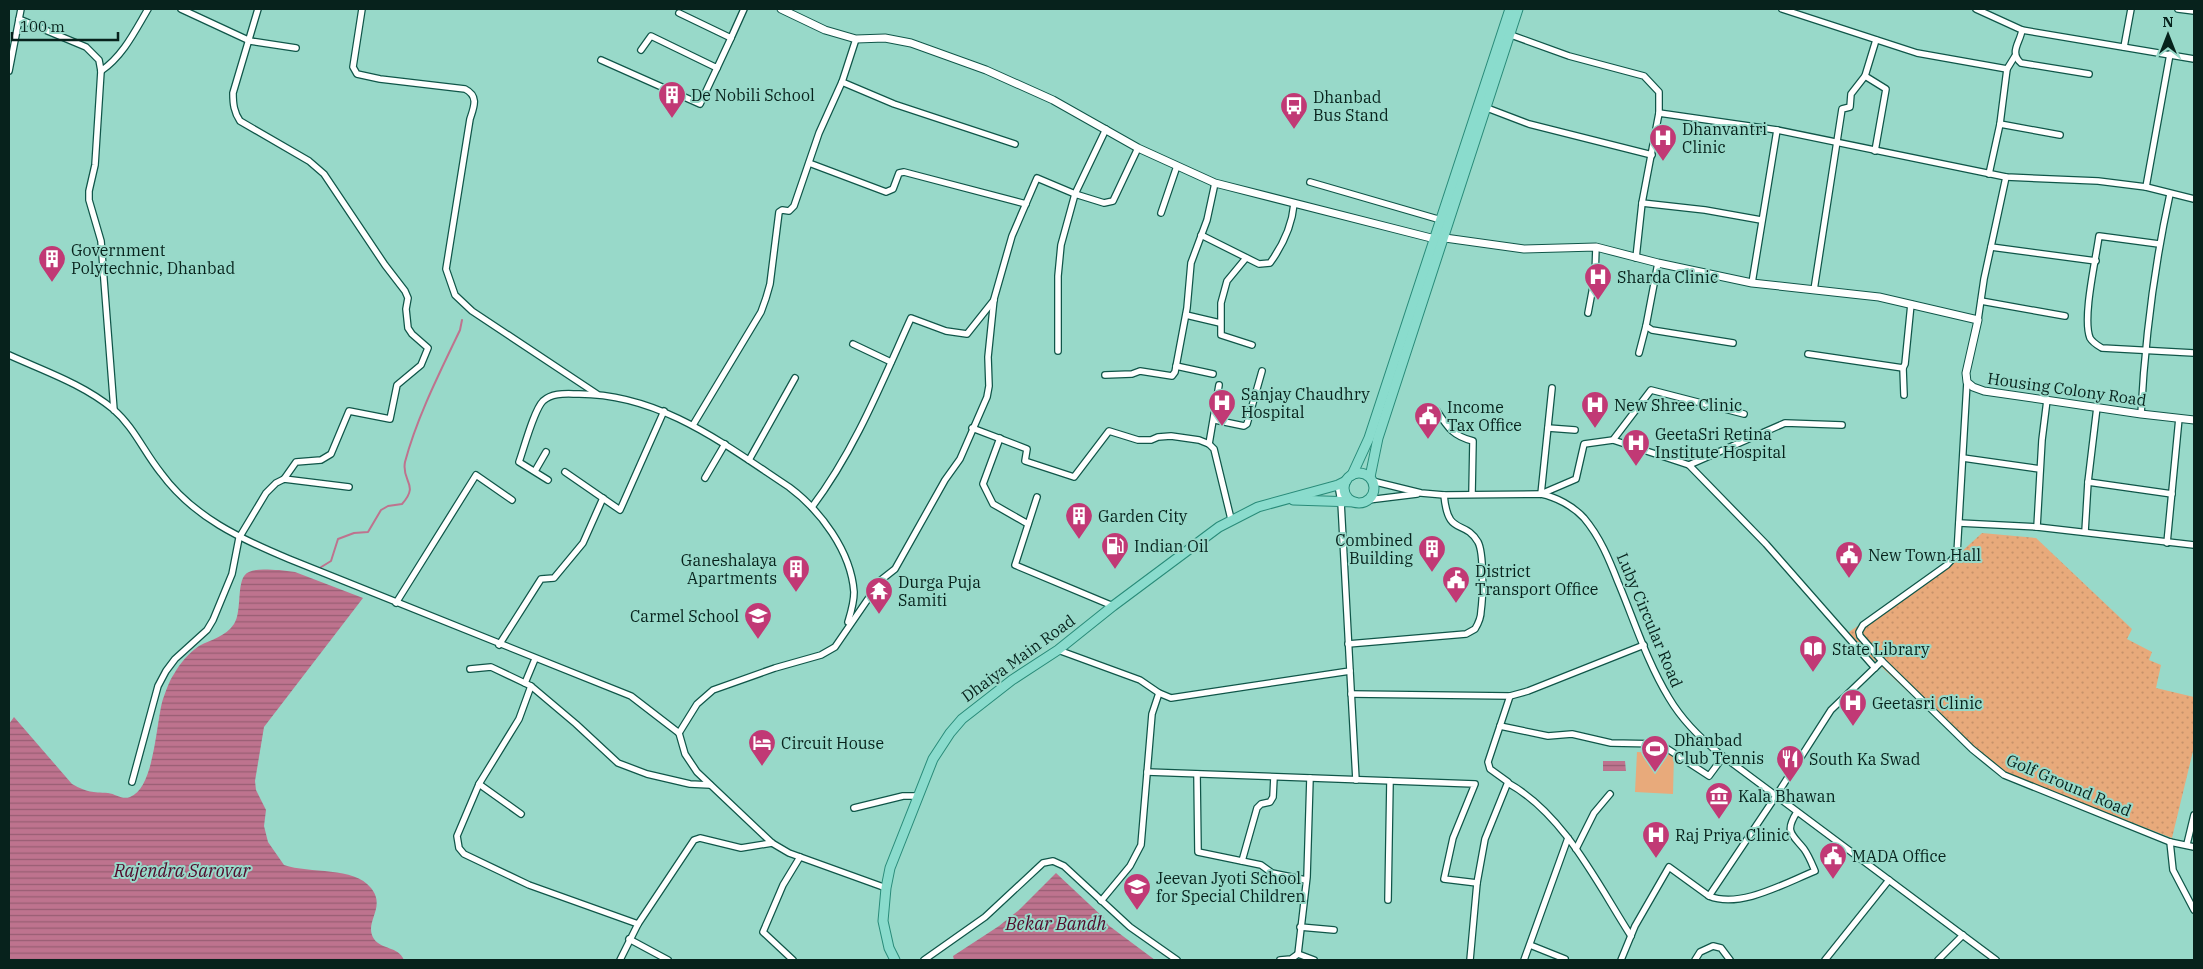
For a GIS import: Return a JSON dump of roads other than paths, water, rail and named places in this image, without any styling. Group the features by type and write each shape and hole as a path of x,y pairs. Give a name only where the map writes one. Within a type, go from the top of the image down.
{"main road":[{"path":"1364,501 1350,500 1344,486 1345,480 1369,438 1510,9"},
{"path":"1287,500 1364,501 1374,489 1371,479 1378,438 1445,238 1518,9"},
{"path":"1287,500 1362,473 1371,479"},
{"name":"Dhaiya Main Road","path":"895,960 889,948 883,921 886,888 898,847 918,796 937,752 950,733 962,719 1012,680 1058,650 1200,539 1231,520 1258,507 1287,500"}],"street":[{"path":"9,71 21,9"},
{"path":"101,71 111,64 128,43 148,9"},
{"path":"181,9 250,41 296,48"},
{"path":"258,9 233,93 233,105 236,114 240,121 309,161 324,174 385,265 405,290 408,298 406,309 408,328 428,348 422,365 397,385 390,420 349,411 331,454 321,460 296,462 284,480"},
{"path":"362,9 353,68 356,74 380,79 465,89 474,96 476,102 470,120 446,269 455,295 472,311 596,394"},
{"path":"601,60 700,104 744,9"},
{"path":"781,9 793,12 825,30 856,39 896,40 986,70 1052,100 1138,148 1215,183 1435,239"},
{"path":"1782,9 1917,54 2007,70"},
{"path":"1976,9 2022,30 2194,59"},
{"path":"2124,47 2131,9"},
{"path":"2178,9 2194,11"},
{"path":"679,12 731,38"},
{"path":"19,19 86,47 99,60 101,71 96,165 89,190 89,200 101,241 114,410"},
{"path":"1989,174 2000,124 2007,70 2015,56 2015,50 2022,30"},
{"path":"1511,35 1569,56 1644,76 1659,92 1659,112 1642,203 1636,258"},
{"path":"641,50 651,36 717,68"},
{"path":"693,425 761,312 770,284 779,212 792,208 818,133 842,82 856,39"},
{"path":"1814,290 1842,109 1850,107 1851,94 1865,76 1876,40"},
{"path":"2146,187 2170,54"},
{"path":"2015,56 2025,65 2090,74"},
{"path":"1865,76 1886,89 1875,151"},
{"path":"842,82 894,104 1015,144"},
{"path":"1486,108 1529,124 1652,155"},
{"path":"1659,112 1777,130 2006,177 2098,181 2146,187 2194,199"},
{"path":"2000,124 2060,135"},
{"path":"1058,351 1058,276 1061,245 1075,194 1106,129"},
{"path":"1752,283 1777,130"},
{"path":"679,733 696,704 713,690 775,668 821,656 835,647 881,580 896,569 945,480 960,459 984,404 989,386 988,357 994,299 1012,236 1037,178 1104,204 1113,202 1138,148"},
{"path":"809,163 886,192 893,190 899,173 904,172 1026,204"},
{"path":"1161,213 1177,166"},
{"name":"Housing Colony Road","path":"2006,177 1966,373 1967,382 1973,388 1984,392 2194,420"},
{"path":"1310,182 1441,220"},
{"path":"1105,375 1132,374 1140,371 1172,376 1176,366 1186,315 1191,263 1207,220 1215,183"},
{"path":"2141,414 2145,352 2159,244 2170,194"},
{"path":"1642,203 1705,210 1761,220"},
{"path":"1201,235 1259,264 1270,263 1280,249 1293,220 1294,204"},
{"path":"2159,244 2100,236 2090,299 2088,331 2091,340 2102,348 2145,352 2194,353"},
{"path":"1445,238 1524,249 1596,247 1636,258 1752,283 1879,296 1978,320"},
{"path":"1588,313 1595,276 1596,247"},
{"path":"1991,247 2096,261"},
{"path":"1246,258 1227,281 1221,303 1220,323 1221,336 1252,345"},
{"path":"1638,353 1646,326 1658,263"},
{"path":"812,508 833,480 891,367 891,362 911,318 946,331 967,334 994,299"},
{"path":"1981,301 2066,316"},
{"path":"1904,395 1903,368 1911,304"},
{"path":"1186,315 1220,323"},
{"path":"1646,326 1652,330 1733,343"},
{"path":"854,344 891,362"},
{"path":"1808,354 1903,368"},
{"path":"9,355 69,381 92,394 114,410 133,430 161,474 207,519 239,538 396,604 631,696 679,733 685,754 710,785 772,843 800,857 886,888"},
{"path":"1176,366 1213,374"},
{"path":"1215,420 1244,426 1247,424 1262,371"},
{"path":"749,460 795,378"},
{"path":"1967,382 1959,523 2037,527 2194,545"},
{"path":"1210,444 1219,385"},
{"path":"1552,388 1541,494 1576,479 1584,444 1613,440 1689,466 1766,544 1875,668"},
{"path":"1613,440 1651,390 1744,414"},
{"path":"548,480 519,462 540,404 547,398 558,394 596,394 623,398 664,411 693,425 789,486 812,508 835,538 850,574 854,603 847,627"},
{"path":"2037,527 2040,468 2047,400"},
{"path":"2085,532 2088,482 2097,407"},
{"path":"565,472 620,510 664,411"},
{"path":"1438,411 1449,430 1462,438 1473,441 1472,494"},
{"path":"2167,543 2179,418"},
{"path":"1689,466 1786,423 1842,426"},
{"path":"972,428 1027,449 1025,461 1074,477 1109,431 1138,440 1151,440 1158,437 1171,436 1199,440 1210,444 1214,449 1231,520"},
{"path":"1548,428 1575,430"},
{"path":"1000,438 983,484 993,504 1028,524"},
{"path":"706,478 725,444"},
{"path":"535,471 546,452"},
{"path":"1963,458 2040,468"},
{"path":"396,604 476,475 512,500"},
{"name":"Luby Circular Road","path":"1371,479 1421,493 1444,495 1541,494 1551,496 1573,509 1591,527 1608,557 1659,680 1678,712 1691,728 1723,757 1996,960"},
{"path":"132,782 158,686 175,659 207,630 213,620 232,574 239,538 266,493 276,483 284,480 349,487"},
{"path":"1345,480 1341,502 1356,780"},
{"path":"2088,482 2172,494"},
{"name":"Luby Circular Road","path":"1364,501 1421,493"},
{"path":"1348,644 1466,634 1475,629 1482,611 1481,550 1474,537 1449,520 1445,509 1444,495"},
{"path":"1037,497 1015,565 1113,606"},
{"path":"499,645 541,579 554,578 583,543 603,498"},
{"name":"Golf Ground Road","path":"1959,523 1954,560 1863,625 1860,629 1862,639 1972,749 2004,775 2170,842 2187,844 2194,847"},
{"path":"1351,694 1510,696 1528,691 1644,645"},
{"path":"1058,650 1140,680 1159,694 1176,698 1350,671"},
{"path":"535,659 519,719 479,784 457,836 459,848 464,854 529,885 638,924"},
{"path":"1709,896 1776,796 1830,710 1882,661"},
{"path":"470,668 491,667 528,685 576,724 618,763 646,774 690,784 710,785"},
{"path":"1101,901 1139,852 1142,838 1152,714 1159,694"},
{"path":"1510,696 1488,766 1508,783 1532,798 1549,814 1568,838 1632,936"},
{"path":"1500,726 1548,736 1572,734 1611,743 1660,744 1708,776 1723,757"},
{"path":"1147,772 1475,784 1453,838 1444,878 1477,883"},
{"path":"1197,774 1198,852 1264,866 1272,874 1306,880"},
{"path":"1242,861 1257,808 1261,804 1270,802 1274,777"},
{"path":"1298,954 1306,880 1310,778"},
{"path":"1388,900 1390,781"},
{"path":"1470,960 1477,883 1487,829 1508,783"},
{"path":"479,784 521,814"},
{"path":"1576,850 1594,813 1610,794"},
{"path":"854,808 903,796 918,796"},
{"path":"1621,960 1669,867 1709,896 1720,900 1740,899 1815,871 1804,849 1792,836 1790,824 1797,812"},
{"path":"2187,844 2194,815"},
{"path":"620,960 638,924 694,840 700,838 741,848 772,843"},
{"path":"1524,960 1568,838"},
{"path":"2170,842 2173,870 2194,910"},
{"path":"793,960 762,932 784,885 800,857"},
{"path":"924,960 985,917 1048,861 1064,866 1141,935 1177,960"},
{"path":"1824,960 1889,880"},
{"path":"1300,927 1334,930"},
{"path":"1938,960 1963,935"},
{"path":"629,939 668,960"},
{"path":"1530,945 1564,959"},
{"path":"1695,960 1700,952 1713,946 1721,948 1730,960"},
{"path":"1280,960 1291,959 1298,954"},
{"path":"1298,954 1314,960"}],"water":[{"name":"Rajendra Sarovar","path":"256,570 295,572 363,598 264,727 255,781 256,790 266,810 264,826 268,842 284,865 343,873 363,881 371,888 377,902 371,927 374,939 381,945 398,952 404,960 9,960 9,724 14,717 72,784 90,791 108,793 124,798 130,797 138,791 145,781 150,768 163,699 176,670 195,649 222,635 234,624 237,618 240,587 245,575"},
{"path":"1603,761 1625,761 1626,771 1603,771"},
{"name":"Bekar Bandh","path":"1056,873 1105,919 1108,925 1155,960 954,960 953,956 999,926 1019,910"}],"waterway":[{"path":"318,569 331,561 338,539 354,533 368,532 381,510 388,506 402,504 410,492 404,469 410,445 430,395 460,330 462,320"}],"place":[{"name":"De Nobili School","path":"672,119"},
{"name":"Dhanbad Bus Stand","path":"1294,130"},
{"name":"Dhanvantri Clinic","path":"1663,162"},
{"name":"Government Polytechnic, Dhanbad","path":"52,283"},
{"name":"Sharda Clinic","path":"1598,301"},
{"name":"Sanjay Chaudhry Hospital","path":"1222,427"},
{"name":"New Shree Clinic","path":"1595,429"},
{"name":"Income Tax Office","path":"1428,440"},
{"name":"GeetaSri Retina Institute Hospital","path":"1636,467"},
{"name":"Garden City","path":"1079,540"},
{"name":"Indian Oil","path":"1115,570"},
{"name":"Combined Building","path":"1432,573"},
{"name":"New Town Hall","path":"1849,579"},
{"name":"Ganeshalaya Apartments","path":"796,593"},
{"name":"District Transport Office","path":"1456,604"},
{"name":"Durga Puja Samiti","path":"879,615"},
{"name":"Carmel School","path":"758,640"},
{"name":"State Library","path":"1813,673"},
{"name":"Geetasri Clinic","path":"1853,727"},
{"name":"Circuit House","path":"762,767"},
{"name":"Dhanbad Club Tennis","path":"1655,773"},
{"name":"South Ka Swad","path":"1790,783"},
{"name":"Kala Bhawan","path":"1719,820"},
{"name":"Raj Priya Clinic","path":"1656,859"},
{"name":"MADA Office","path":"1833,880"},
{"name":"Jeevan Jyoti School for Special Children","path":"1137,911"}]}
